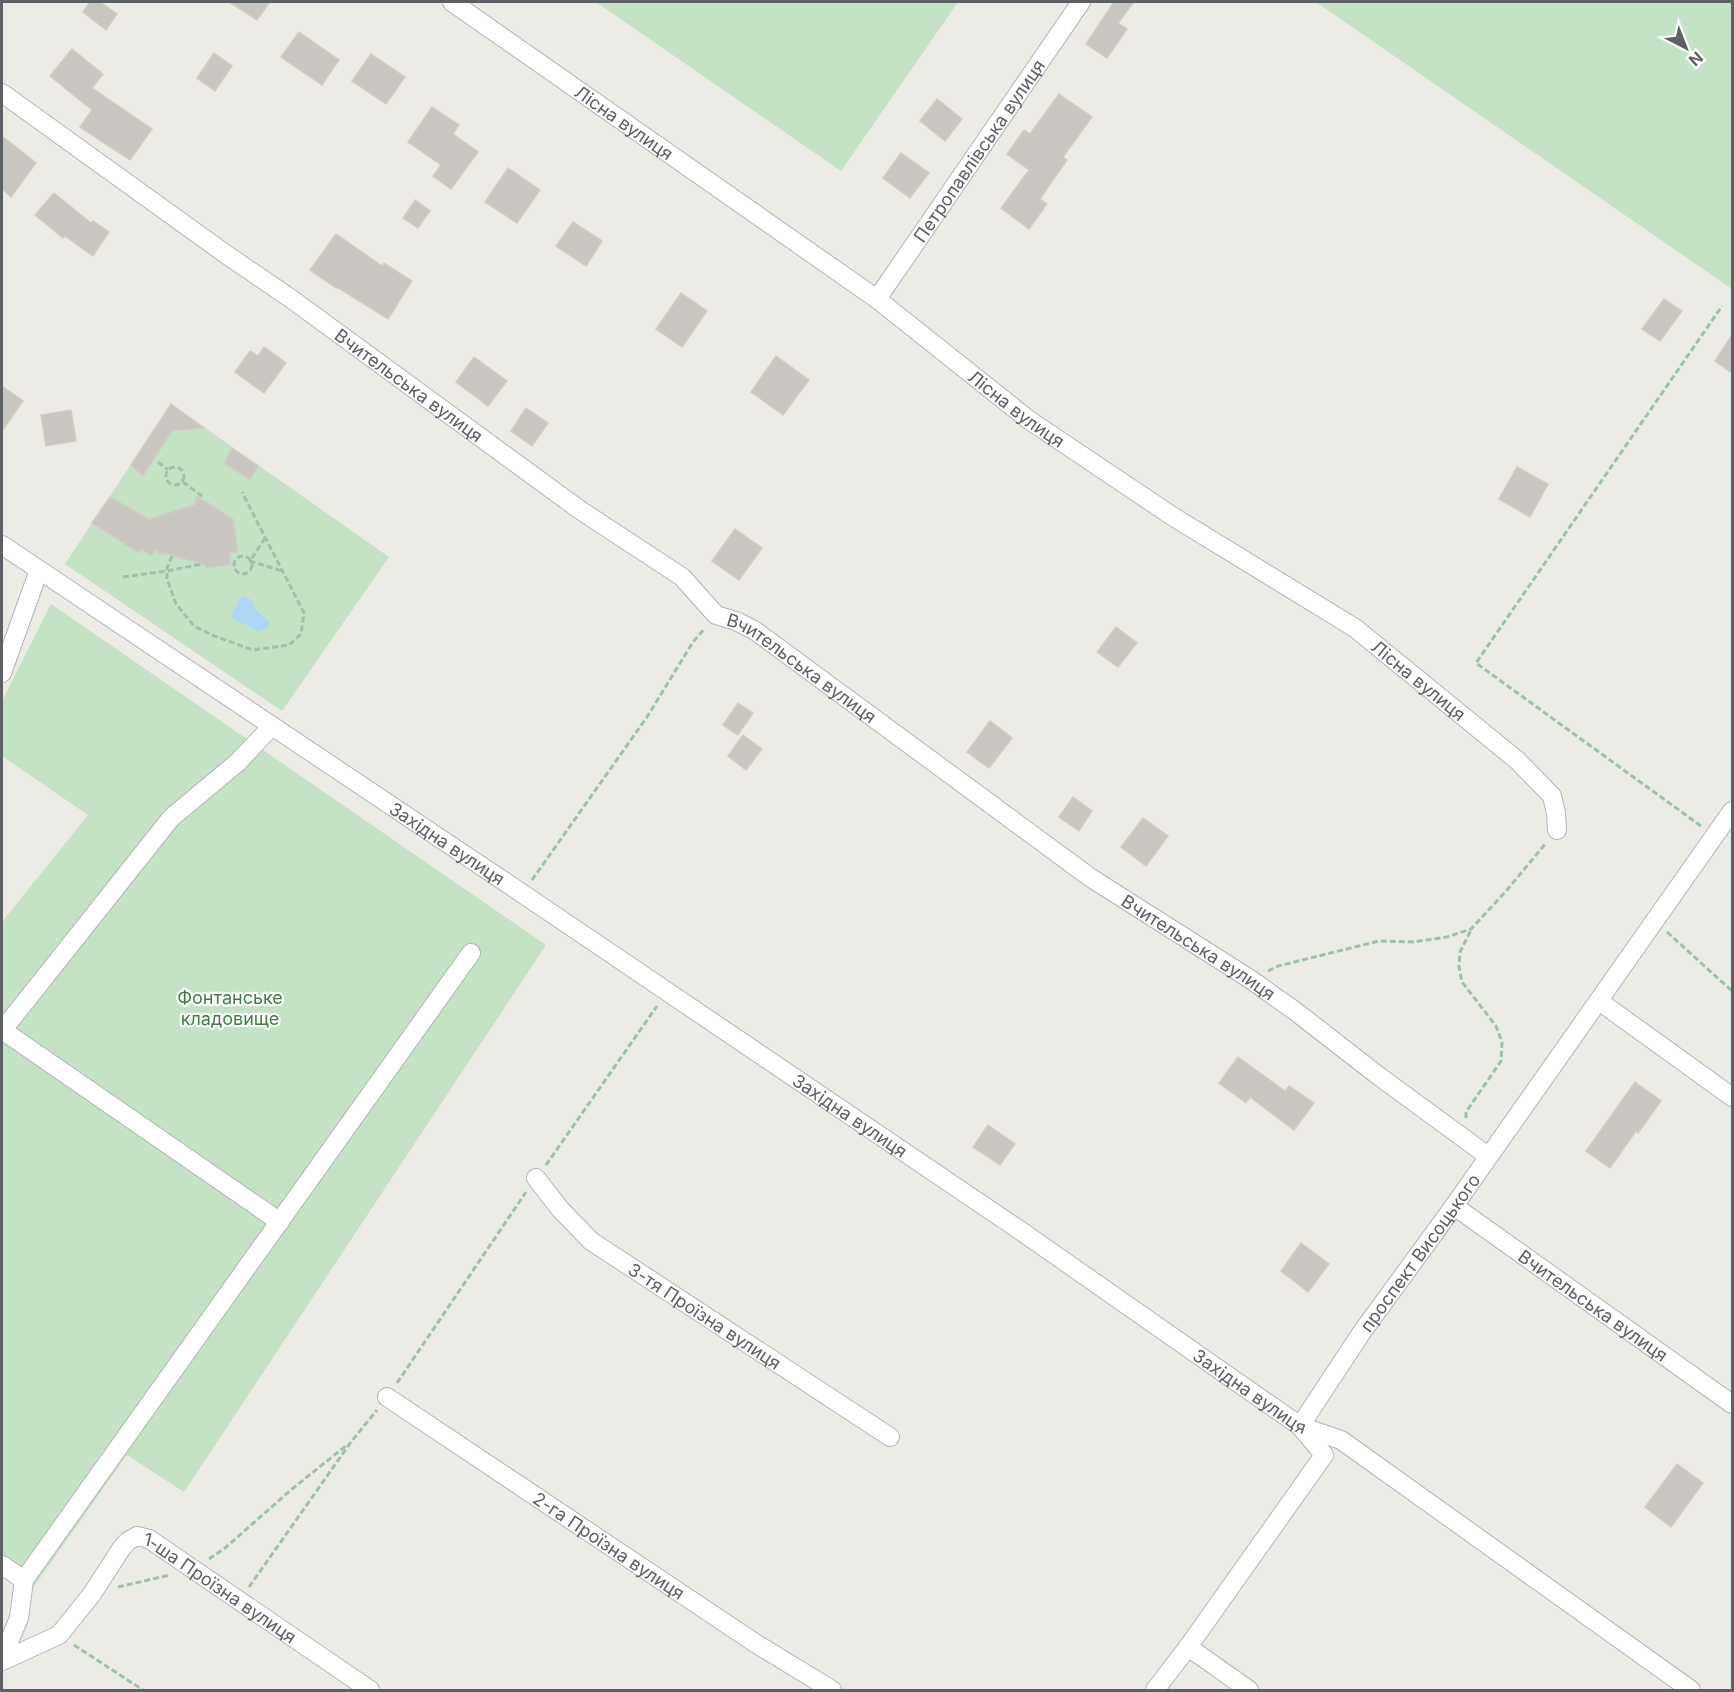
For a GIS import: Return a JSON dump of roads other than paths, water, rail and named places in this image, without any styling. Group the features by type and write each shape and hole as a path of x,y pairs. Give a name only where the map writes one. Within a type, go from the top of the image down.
{"street":[{"name":"Лісна вулиця","path":"452,2 878,299 1029,420 1172,516 1354,628 1518,761 1552,796 1557,830"},
{"name":"Петропавлівська вулиця","path":"878,299 1081,2"},
{"name":"Вчительська вулиця","path":"2,93 290,298 580,510 682,577 716,615 754,630 1091,878 1250,979 1295,1011 1488,1156"},
{"name":"Західна вулиця","path":"2,545 1018,1229 1299,1426 1341,1440 1691,1690"},
{"path":"2,673 39,570"},
{"path":"272,726 238,762 171,818 2,1030 279,1221"},
{"name":"проспект Висоцького","path":"1299,1426 1362,1332 1454,1206 1732,811"},
{"path":"2,1659 19,1618 24,1580 471,953"},
{"path":"1599,1000 1732,1097"},
{"name":"3-тя Проїзна вулиця","path":"536,1178 560,1209 591,1240 890,1437"},
{"name":"Вчительська вулиця","path":"1454,1206 1732,1404"},
{"name":"2-га Проїзна вулиця","path":"387,1397 755,1643 832,1690"},
{"path":"1155,1690 1324,1455 1299,1426"},
{"name":"1-ша Проїзна вулиця","path":"2,1659 59,1635 92,1594 121,1549 137,1536 149,1539 370,1690"},
{"path":"2,1565 24,1580"},
{"path":"1188,1647 1249,1690"}],"water":[{"path":"244,596 251,600 254,608 270,623 268,627 259,632 233,619 232,611 238,606 239,599"}],"park label":[{"name":"Фонтанське кладовище","path":"230,1007"}]}
